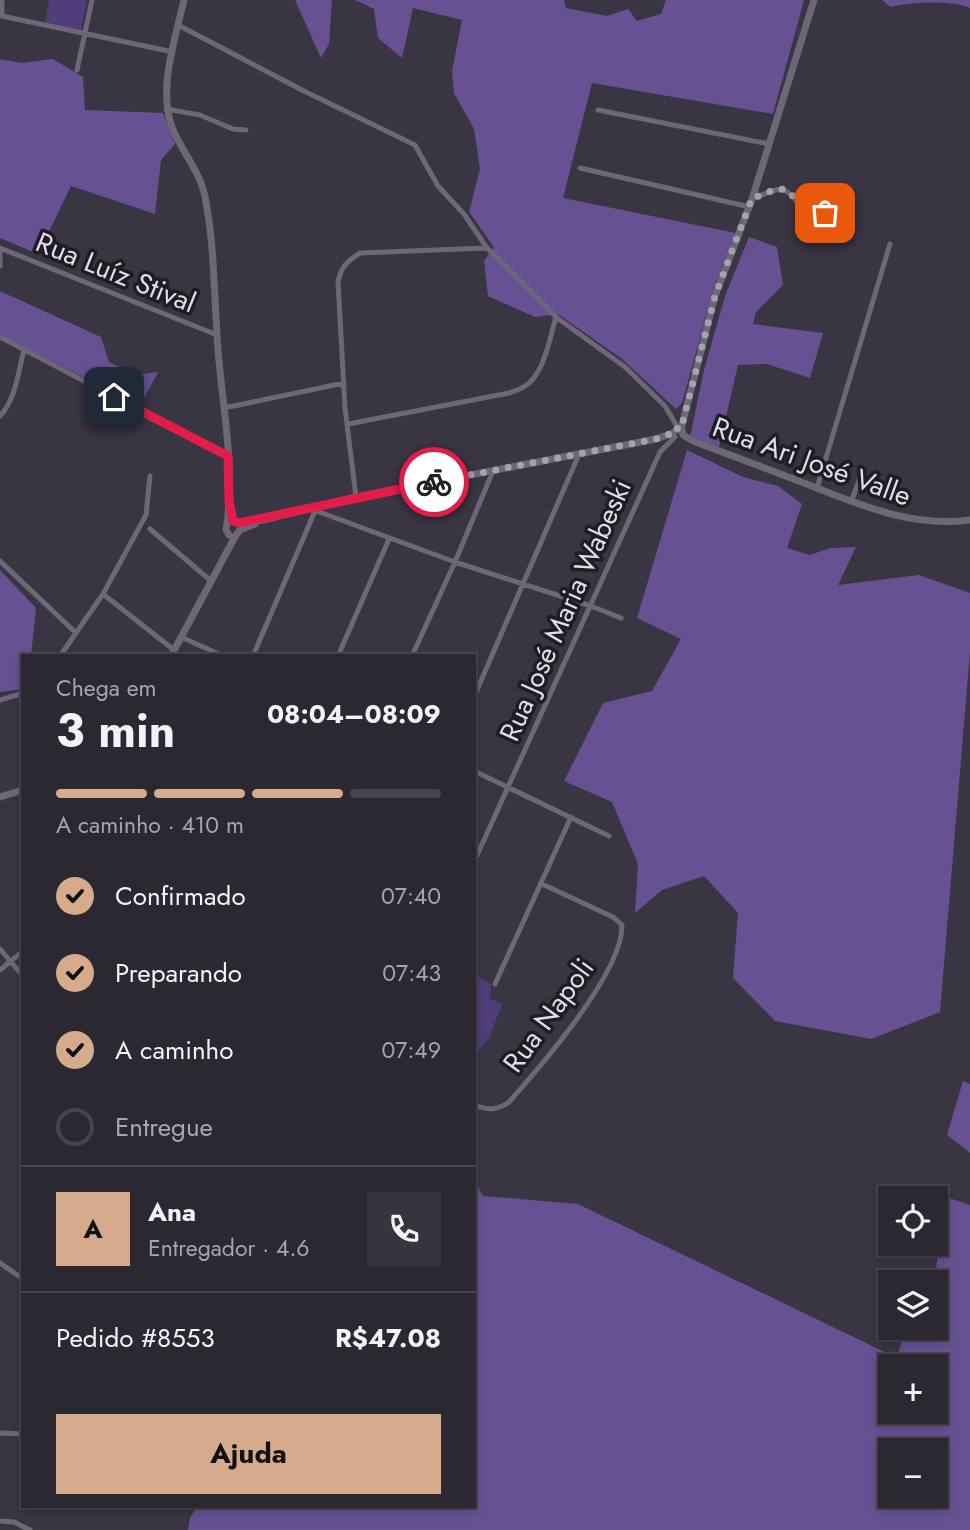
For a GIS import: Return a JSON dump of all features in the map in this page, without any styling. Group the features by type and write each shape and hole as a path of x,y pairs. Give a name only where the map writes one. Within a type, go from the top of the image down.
{"street":[{"path":"2,0 2,16 173,52"},
{"path":"77,70 92,0"},
{"path":"103,594 172,653 223,558 234,528 229,501 228,456 206,201 201,179 174,132 166,109 167,86 184,0"},
{"path":"678,430 684,417 715,296 751,203 814,0"},
{"path":"178,25 415,145 438,186 464,214 487,248 556,317 625,367 665,406 678,430"},
{"path":"166,109 200,115 233,129 246,130"},
{"path":"598,110 769,145"},
{"path":"580,168 751,203 779,189 786,190 808,214 816,216 825,213 830,206 834,190"},
{"path":"817,488 890,244"},
{"path":"0,248 0,267"},
{"name":"Rua Luíz Stival","path":"0,248 217,335"},
{"path":"356,497 344,383 338,282 341,268 360,253 487,248"},
{"path":"348,424 495,396 521,388 532,380 540,365 556,317"},
{"path":"0,337 228,456"},
{"path":"0,416 12,397 24,350"},
{"path":"224,408 344,383"},
{"name":"Rua Ari José Valle","path":"234,528 356,497 656,439 678,430 851,502 906,519 932,523 970,520"},
{"name":"Rua José Maria Wabeski","path":"476,858 660,452 678,430"},
{"name":"Rua José Maria Wabeski","path":"656,439 660,452"},
{"path":"476,693 580,452"},
{"path":"851,502 863,470"},
{"path":"413,654 456,562 492,471"},
{"path":"61,654 103,594 146,515 150,476"},
{"path":"254,654 312,510 621,618"},
{"path":"150,529 210,580"},
{"path":"339,654 389,539"},
{"path":"0,561 76,633"},
{"path":"181,637 219,654"},
{"path":"0,700 21,694"},
{"path":"476,772 609,836"},
{"path":"0,797 21,791"},
{"path":"495,984 571,817"},
{"name":"Rua Napoli","path":"476,1106 492,1110 501,1108 555,1050 619,948 622,925 613,917 542,884"},
{"path":"0,949 21,974"},
{"path":"0,970 21,953"},
{"path":"0,1263 21,1278"},
{"path":"0,1433 21,1434"},
{"path":"0,1521 14,1522 30,1530"}],"shaded area":[{"path":"49,0 87,0 81,30 45,23"},
{"path":"295,0 332,0 329,44 321,58"},
{"path":"355,0 564,0 566,8 607,16 628,9 637,21 661,14 666,0 804,0 773,114 592,83 563,198 736,233 714,287 682,403 676,409 622,359 558,314 535,317 488,296 484,261 494,247 469,212 480,169 474,129 454,93 452,71 462,20 413,8 402,58 378,38 374,9"},
{"path":"882,0 970,0 970,8 932,3 890,7"},
{"path":"0,59 21,63 53,59 83,77 85,110 163,113 175,144 161,160 155,214 71,186 38,254 0,238"},
{"path":"749,237 777,247 783,285 756,312 753,324 823,333 810,378 767,364 738,365 719,447 690,437 704,370 725,296"},
{"path":"0,291 101,337 109,362 137,375 158,372 140,406 0,335"},
{"path":"687,450 743,477 778,486 802,504 787,548 810,555 830,548 856,547 838,585 919,575 970,593 970,652 940,1012 871,1039 775,1021 733,978 738,913 704,876 662,890 635,913 638,864 612,802 564,781 603,703 652,691 681,639 637,618"},
{"path":"0,570 36,608 31,654 21,654 21,689 0,692"},
{"path":"476,975 491,984 490,998 502,1004 490,1036 476,1054"},
{"path":"963,1081 970,1084 970,1153 947,1135"},
{"path":"476,1183 483,1196 578,1204 889,1354 878,1354 878,1424 948,1424 948,1354 898,1354 902,1340 948,1340 948,1270 936,1270 938,1256 948,1256 948,1198 970,1205 970,1530 188,1530 190,1518 196,1508 476,1508"}],"way so far":[{"path":"434,482 656,439 673,433 675,428 681,429 715,296 752,198 779,189 786,190 808,214 816,216 825,213"}],"route":[{"path":"114,397 228,456 229,501 233,521 239,523 434,482"}]}
